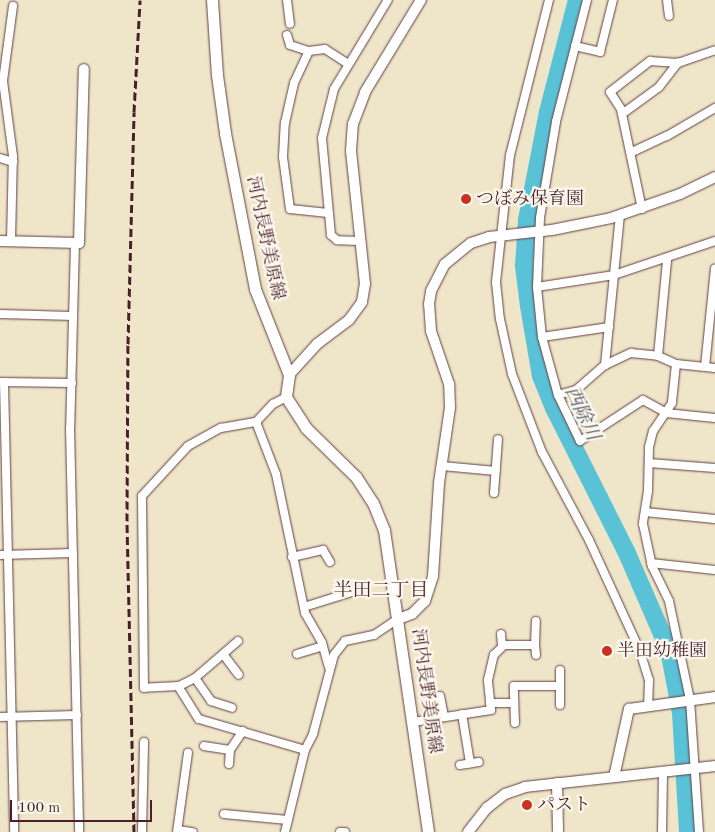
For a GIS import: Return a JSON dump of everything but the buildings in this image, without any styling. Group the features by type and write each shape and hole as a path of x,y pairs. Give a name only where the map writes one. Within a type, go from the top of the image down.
{"main road":[{"name":"河内長野美原線","path":"212,0 218,92 255,289 289,376 286,397 306,428 356,477 373,503 384,530 428,832"}],"street":[{"path":"287,0 290,24"},
{"path":"360,241 337,240 331,235 322,147 324,128 334,89 388,0"},
{"path":"289,376 318,344 336,332 360,306 365,284 351,151 356,115 365,92 421,0"},
{"path":"549,0 510,155 496,282 512,374 542,452 589,540 640,651 649,680 652,704"},
{"path":"587,0 548,160 536,233 537,286 542,337 558,395 580,441 643,400 666,413 715,418"},
{"path":"575,46 600,52 613,0"},
{"path":"667,0 669,16"},
{"path":"11,241 13,162 3,80 13,6"},
{"path":"287,35 290,45 309,51 325,49 348,64"},
{"path":"642,209 632,152 622,114 610,92 650,61 678,63 715,50"},
{"path":"309,51 294,83 285,123 283,156 288,199 292,211 328,213"},
{"path":"622,114 659,87 678,63"},
{"path":"0,241 79,243 84,69"},
{"path":"632,152 667,136 715,108"},
{"path":"0,158 13,162"},
{"path":"287,831 305,750 313,734 329,667 345,641 374,635 398,619 416,611 431,589 442,466 449,420 448,384 431,331 431,291 438,274 456,252 471,243 502,236 536,233 620,216 642,209 715,176"},
{"path":"605,365 620,216"},
{"path":"537,286 614,275 666,260 715,241"},
{"path":"75,243 72,383 73,553 79,832"},
{"path":"658,356 666,260"},
{"path":"705,367 715,269"},
{"path":"0,314 74,316"},
{"path":"542,337 609,327"},
{"path":"558,395 576,390 605,365 631,353 658,356 676,364 715,368"},
{"path":"676,364 672,403 653,431 643,524 651,563 668,602 686,701 698,832"},
{"path":"14,832 4,555 2,382 72,383"},
{"path":"238,641 194,678 178,686 144,688 142,496 188,446 221,428 256,422 274,404 286,397"},
{"path":"256,422 276,474 304,607 312,629 323,646 329,667"},
{"path":"494,493 498,439"},
{"path":"649,463 715,468"},
{"path":"442,466 496,470"},
{"path":"645,512 715,519"},
{"path":"292,557 323,550 330,562"},
{"path":"4,555 73,553"},
{"path":"651,563 715,570"},
{"path":"304,607 358,590"},
{"path":"536,621 536,655"},
{"path":"413,722 491,710 487,683 494,655 502,646 501,634"},
{"path":"502,646 535,645"},
{"path":"297,654 323,646"},
{"path":"223,654 239,675"},
{"path":"560,670 560,705"},
{"path":"194,678 211,701 232,708"},
{"path":"478,682 487,683"},
{"path":"178,686 199,719 305,750"},
{"path":"515,723 514,686 560,686"},
{"path":"440,696 444,717"},
{"path":"614,777 629,709 652,704 715,697"},
{"path":"490,703 514,703"},
{"path":"462,714 470,764"},
{"path":"0,717 76,715"},
{"path":"229,764 230,750 243,731"},
{"path":"142,832 144,742"},
{"path":"204,746 230,750"},
{"path":"188,753 178,831 193,832"},
{"path":"460,765 479,762"},
{"path":"468,832 487,808 505,794 525,787 715,766"},
{"path":"662,832 663,772"},
{"path":"557,783 558,832"},
{"path":"224,814 288,820"},
{"path":"340,832 345,832"}],"waterway":[{"name":"西除川","path":"577,0 548,112 527,220 524,266 529,306 541,376 554,408 626,551 669,650 681,713 688,832"}],"railway":[{"path":"134,832 127,521 128,344 134,112 140,0"}],"place":[{"name":"つぼみ保育園","path":"466,199"},
{"name":"半田幼稚園","path":"607,651"},
{"name":"パスト","path":"527,805"}],"district":[{"name":"半田二丁目","path":"381,592"}]}
